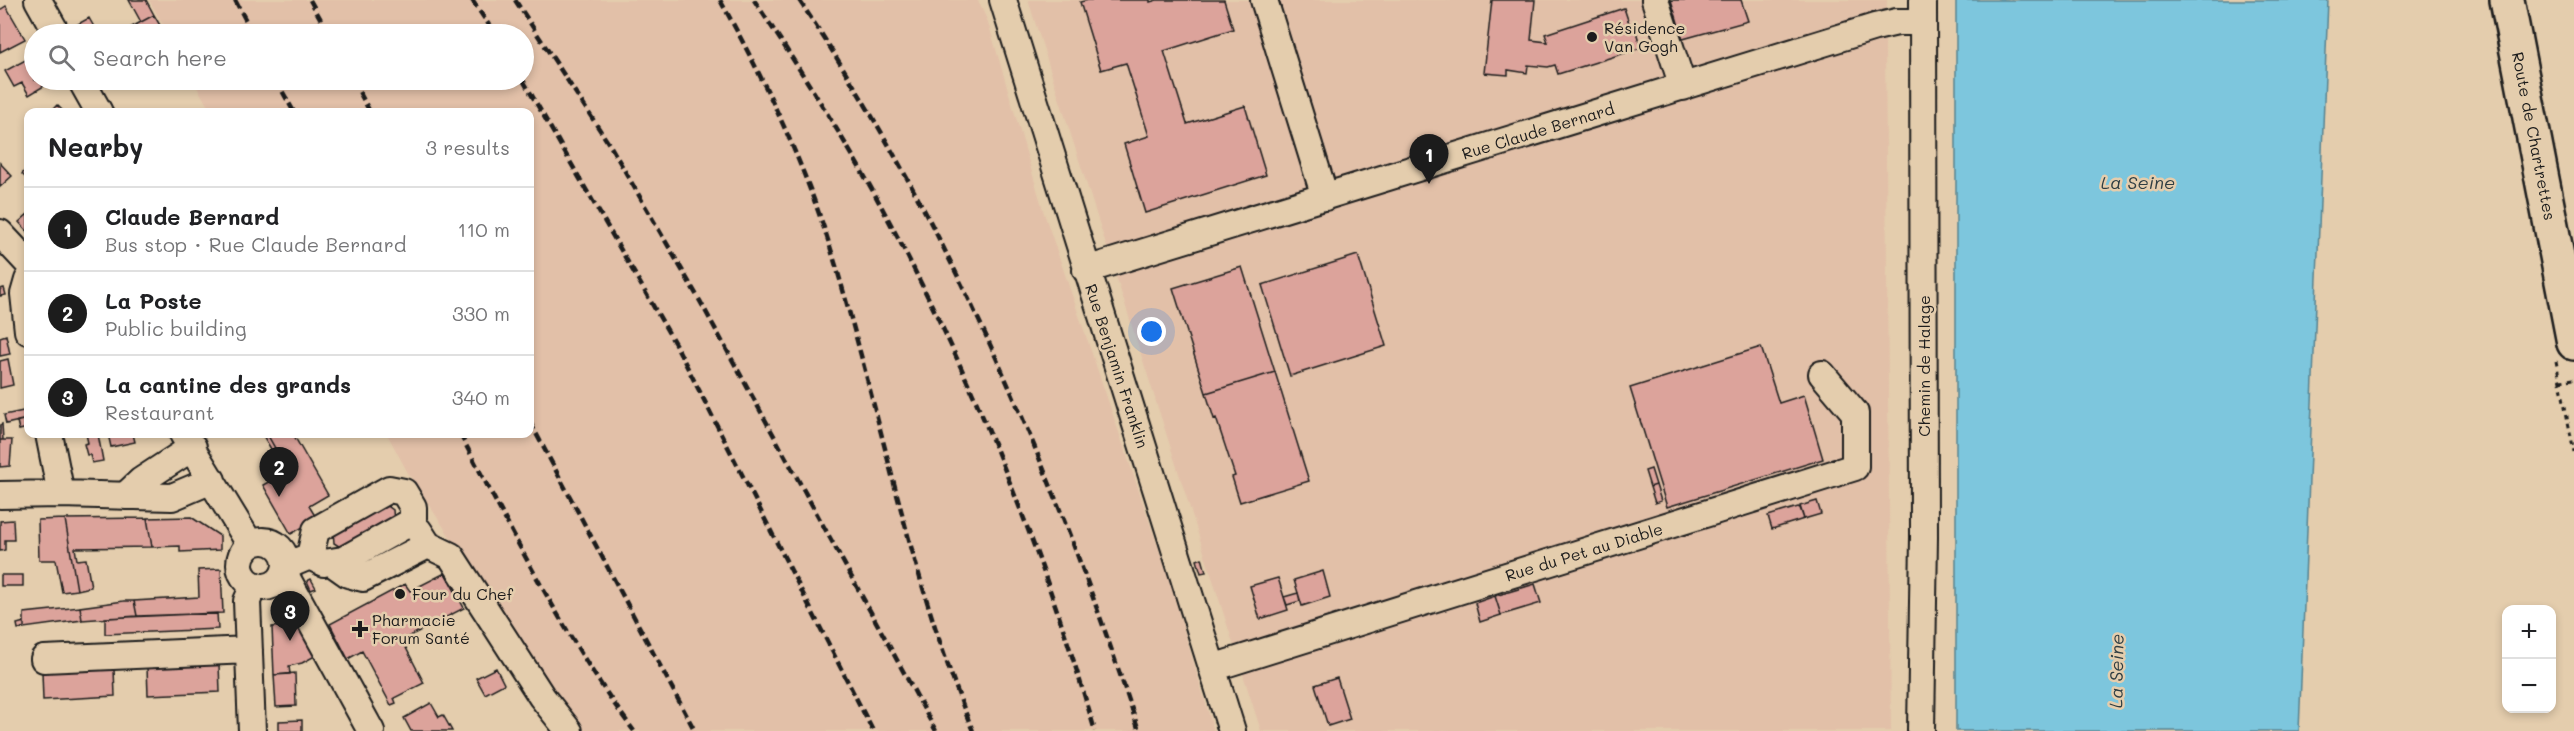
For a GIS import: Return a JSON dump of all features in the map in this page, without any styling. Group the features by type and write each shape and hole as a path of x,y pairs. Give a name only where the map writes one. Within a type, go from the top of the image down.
{"main road":[{"name":"Route de Chartrettes","path":"2507,0 2574,343"}],"street":[{"path":"38,0 51,24"},
{"name":"Rue Benjamin Franklin","path":"1003,0 1232,731"},
{"path":"1264,0 1324,197"},
{"path":"1655,0 1683,87"},
{"name":"Rue Claude Bernard","path":"1086,270 1897,22 1923,11"},
{"name":"Chemin de Halage","path":"1921,731 1924,549 1923,11"},
{"path":"87,90 97,108"},
{"path":"0,233 24,259"},
{"name":"Rue du Pet au Diable","path":"1212,668 1855,467 1855,413 1822,374"},
{"path":"50,438 60,494"},
{"path":"125,496 188,440 250,544"},
{"path":"0,495 172,497 212,480"},
{"path":"320,559 316,530 389,489 404,492 413,507 413,521 428,545 451,556 542,697 569,731"},
{"path":"371,731 285,569 283,552 272,543 258,541 250,544 242,554 240,569 243,576 254,585 268,586 280,579 285,569 320,559 343,560 413,521"},
{"path":"320,559 348,574 363,578 428,545"},
{"path":"252,731 247,602 254,585"},
{"path":"44,659 249,650"}],"path":[{"path":"2560,381 2574,379"}],"shaded area":[{"path":"149,0 978,0 988,22 1044,213 1168,576 1214,731 585,731 565,709 462,555 408,473 389,438 534,438 534,108 209,108 199,90 534,90 534,24 162,24"},
{"path":"1028,0 1887,0 1885,44 1891,731 1261,731"}],"water":[{"name":"La Seine","path":"1956,0 2328,0 2299,731 1956,731"}],"building":[{"path":"129,0 146,0 154,15 141,22"},
{"path":"1150,0 1150,2 1157,0 1224,0 1233,29 1164,51 1187,124 1245,106 1266,175 1145,213 1124,144 1149,136 1126,63 1101,70 1080,2"},
{"name":"Résidence Van Gogh","path":"1492,0 1535,0 1531,40 1548,42 1545,34 1624,8 1630,26 1634,25 1641,48 1558,74 1555,65 1548,67 1528,65 1527,73 1508,70 1508,75 1484,73"},
{"path":"1671,0 1741,0 1748,21 1683,39"},
{"path":"6,6 24,40 0,52 0,10"},
{"path":"154,15 159,24 137,24"},
{"path":"89,18 92,24 78,24"},
{"path":"24,61 24,86 22,83 14,87 5,71"},
{"path":"26,90 37,90 29,95"},
{"path":"0,163 12,176 0,187"},
{"path":"24,218 24,228 19,222"},
{"path":"1358,255 1386,346 1290,376 1262,285"},
{"path":"1242,267 1275,372 1206,393 1173,288"},
{"path":"4,288 6,295 0,296 0,289"},
{"path":"6,335 10,354 0,356 0,337"},
{"path":"1761,347 1779,403 1804,395 1823,459 1667,507 1630,388"},
{"path":"8,359 13,385 0,388 0,361"},
{"path":"1275,372 1309,481 1240,502 1232,477 1235,476 1206,393"},
{"path":"24,411 24,420 6,424 4,415"},
{"path":"24,420 24,429 19,430 17,421"},
{"path":"2,424 3,440 0,440 0,425"},
{"path":"87,438 99,438 103,461 92,463 84,444 88,443"},
{"path":"109,438 134,438 135,442 111,447"},
{"path":"264,438 269,438 280,457 277,459"},
{"path":"269,438 295,438 328,495 309,506 317,519 291,534 263,485 288,471"},
{"path":"0,440 12,440 10,466 0,467"},
{"path":"1651,469 1656,485 1650,487 1645,471"},
{"path":"1656,485 1661,501 1655,503 1650,487"},
{"path":"1817,501 1821,514 1804,519 1800,506"},
{"path":"382,502 393,510 394,522 345,550 334,543 333,530"},
{"path":"1798,507 1804,519 1772,529 1768,516"},
{"path":"191,517 220,536 220,550 180,552 180,546 152,547 147,518"},
{"path":"147,518 152,547 75,548 77,560 86,559 91,587 77,590 65,519"},
{"path":"65,519 77,590 62,592 56,560 39,560 38,520"},
{"path":"13,520 14,540 5,540 5,550 0,551 0,521"},
{"path":"1202,558 1206,572 1201,573 1197,560"},
{"path":"221,569 223,613 137,616 134,601 199,597 198,570"},
{"path":"1323,571 1330,597 1302,606 1294,580"},
{"path":"445,573 464,608 402,640 424,683 394,698 396,703 391,705 362,651 348,659 330,624 405,584 410,591"},
{"path":"1,575 23,575 23,586 1,586"},
{"path":"1278,578 1288,610 1260,619 1250,586"},
{"path":"311,579 316,588 311,590 307,581"},
{"path":"1535,584 1541,603 1501,615 1495,596"},
{"path":"1298,593 1300,601 1287,605 1284,597"},
{"path":"1495,596 1501,615 1480,622 1475,603"},
{"path":"134,601 137,616 82,620 80,607"},
{"path":"80,607 82,620 24,628 24,613"},
{"path":"217,613 218,629 105,634 105,618"},
{"path":"296,619 315,656 302,663 289,666 290,674 274,675 272,627 283,626"},
{"path":"24,622 24,628 18,629 17,624"},
{"path":"219,664 220,692 148,695 147,667"},
{"path":"496,668 504,684 485,694 476,678"},
{"path":"114,669 115,696 43,700 42,672"},
{"path":"295,673 296,706 276,707 274,675"},
{"path":"1337,678 1350,719 1328,726 1315,685"},
{"path":"431,703 439,717 443,715 452,731 411,731 404,718"},
{"path":"302,720 302,731 279,731 279,721"}],"railway":[{"path":"235,0 248,24"},
{"path":"310,0 323,24"},
{"path":"472,0 488,24"},
{"path":"515,0 531,24"},
{"path":"720,0 786,130 813,197 853,324 932,617 973,731"},
{"path":"754,0 816,95 874,193 908,257 971,389 1051,592 1095,731"},
{"path":"799,0 854,85 904,173 951,262 994,354 1072,540 1139,731"},
{"path":"534,29 611,147 700,301 936,731"},
{"path":"282,90 292,108"},
{"path":"358,90 368,108"},
{"path":"529,90 678,349 873,731"},
{"path":"534,429 695,731"},
{"path":"462,438 563,623 585,660 634,731"}],"place":[{"name":"Résidence Van Gogh","path":"1592,37"},
{"name":"Claude Bernard","path":"1429,184"},
{"name":"La Poste","path":"279,497"},
{"name":"Four du Chef","path":"400,594"},
{"name":"Pharmacie Forum Santé","path":"360,629"},
{"name":"La cantine des grands","path":"290,641"}]}
